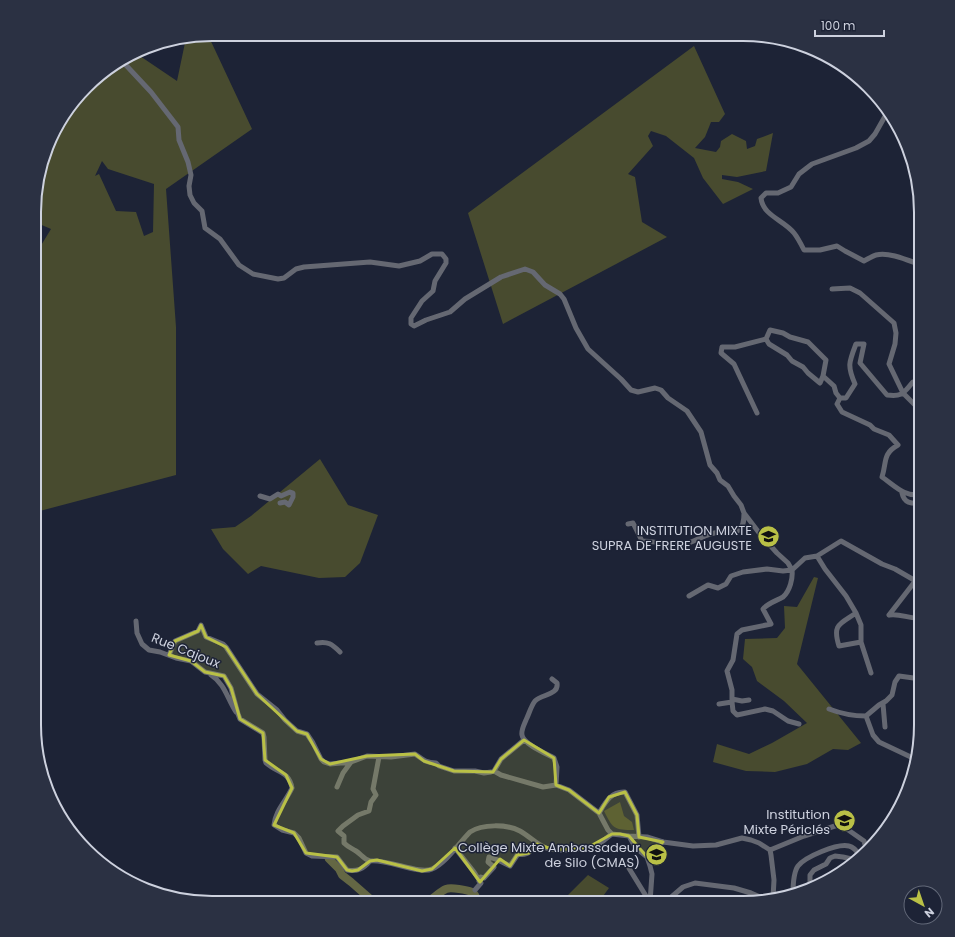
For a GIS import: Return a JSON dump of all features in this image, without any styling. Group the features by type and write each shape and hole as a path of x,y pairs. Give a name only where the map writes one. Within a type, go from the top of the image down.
{"street":[{"path":"125,64 151,92 178,127 180,140 188,162 190,175 190,195 194,203 202,211 204,228 220,239 233,258 246,270 253,274 278,279 284,278 296,269 304,266 370,262 399,266 420,261 432,254 442,254 446,259 446,263 435,281 433,291 422,301 411,318 411,324 414,326 426,320 450,312 465,299 501,277 520,270 528,269 533,272 545,285 564,298 576,328 588,349 631,390 638,392 655,388 661,390 668,398 687,411 701,432 710,465 717,473 720,480 728,486 741,505 744,513 760,534 788,563 793,575 783,596 763,609 771,624 742,630 737,634 733,660 727,671 732,690 733,711 737,715 765,709 773,711 788,721 799,724"},
{"path":"885,117 875,134 869,141 856,148 812,164 799,174 791,187 778,193 766,193 761,198 762,203 767,211 793,232 804,250 820,250 837,246 864,261 875,255 888,255 914,262"},
{"path":"832,289 850,288 860,293 894,323 896,333 895,344 889,364 903,393 914,404"},
{"path":"770,330 808,342 826,360 820,383 803,368 792,361 787,355 769,344 766,339 770,330"},
{"path":"757,413 734,364 721,353 722,347 735,347 766,339"},
{"path":"840,398 846,398 855,384 851,374 849,361 856,344 864,344 860,363 887,395 897,396 903,393 914,383"},
{"path":"823,376 834,386 836,393 840,398"},
{"path":"840,398 837,404 842,412 870,425 874,429 889,435 898,445 890,450 886,459 882,477 902,493 914,495"},
{"path":"260,496 270,499 278,494 281,496 290,492 293,493 293,497 289,505 285,502 280,503"},
{"path":"902,493 903,497 907,501 914,503"},
{"path":"628,524 633,523 642,541 680,545 713,532 736,532 740,530 744,522 744,513"},
{"path":"689,596 708,585 718,588 726,584 731,576 743,572 767,569 783,571 792,570 805,558 817,556 841,541 914,580"},
{"path":"817,556 846,596 856,613 861,625 861,642 871,673"},
{"path":"914,587 889,615 896,614 914,619"},
{"path":"856,613 838,626 835,634 839,646 861,642"},
{"name":"Rue Cajoux","path":"136,621 137,633 142,644 150,650 191,661 205,672 224,676 228,681 240,719 263,733 266,764 286,775 290,781 292,788 275,819 274,825 282,830 294,833 306,853 312,856 337,857 347,870 358,870 366,866 370,861"},
{"path":"169,655 174,641 198,631 201,625 206,637 223,644 226,647 257,694 277,710 297,731 307,734 321,759 330,764 351,762 367,756 379,757 414,754 424,761 436,763 439,766 454,771 475,771 484,773 494,771 501,775 544,787 556,785 569,790 599,813 608,830 612,834 647,837 663,842 693,846 716,845 742,838 751,840 770,850"},
{"path":"317,643 327,642 340,652"},
{"path":"829,709 840,714 866,716 879,705 883,704 892,695 895,682 899,676 914,678"},
{"path":"552,679 557,683 558,688 556,691 539,698 534,702 521,733 524,740 554,758 557,767 556,785"},
{"path":"719,704 732,701 749,700"},
{"path":"883,704 885,727"},
{"path":"866,716 873,735 879,742 911,757"},
{"path":"494,771 501,759 524,740"},
{"path":"379,757 373,789 376,795 371,802 369,811 358,815 343,826 338,832 344,836 344,843 346,846 358,852 365,859 370,861 377,860 393,863 422,871 432,869 442,862 470,832 490,827 507,828 520,831 539,845 554,850 587,848 597,845 612,834"},
{"path":"337,787 343,773 351,762"},
{"path":"599,813 609,797 625,792 637,815 640,837"},
{"path":"770,850 804,836 838,825 844,827 864,840 865,845"},
{"path":"629,836 635,847 647,857 652,874 650,896"},
{"path":"647,857 663,842"},
{"path":"480,880 481,877 484,878 494,867 488,862 489,857 510,866 518,854 522,855 529,853 539,845"},
{"path":"794,888 795,874 798,866 815,855 837,847 847,846 854,848 858,852"},
{"path":"455,848 480,880 481,883 475,890"},
{"path":"770,850 773,866 773,894"},
{"path":"810,882 810,876 814,870 826,864 830,858 835,856 850,859"},
{"path":"627,865 646,896"},
{"path":"672,896 683,887 695,883 734,888 757,896"}],"highlighted area":[{"path":"201,625 206,637 226,647 257,694 297,731 307,734 321,759 330,764 367,756 415,754 424,761 454,771 493,772 501,759 524,740 554,758 556,785 569,790 599,813 609,797 625,792 637,815 639,837 663,842 647,857 629,836 620,834 612,834 587,848 554,850 537,844 529,853 517,855 510,866 500,859 480,882 455,848 432,869 422,871 377,860 370,861 358,870 352,871 347,870 337,857 306,853 294,833 274,825 292,788 286,775 265,760 263,733 240,719 231,688 224,676 205,672 191,661 169,655 175,641 198,631"}],"green space":[{"path":"211,41 252,129 166,189 176,327 176,475 41,511 41,245 51,229 41,225 41,201 44,179 50,157 64,126 83,99 99,83 126,64 141,57 177,81 185,43","holes":["102,161 108,169 154,184 153,232 144,236 136,212 116,211 99,174 95,176"]},
{"path":"694,46 725,114 719,122 711,122 705,137 695,148 716,152 720,147 721,141 732,134 746,141 747,149 755,146 757,139 773,133 766,171 737,177 722,175 722,179 738,182 753,189 723,204 703,178 694,158 666,136 651,131 648,136 653,146 628,174 635,177 642,222 667,237 503,324 468,213"},
{"path":"320,459 348,505 378,515 360,563 345,577 319,578 261,566 248,574 223,549 211,529 235,527 251,516"},
{"path":"814,577 818,578 797,664 861,743 848,750 833,749 807,764 775,772 746,771 713,762 717,744 749,754 807,723 784,701 757,681 752,667 743,659 745,639 777,638 785,628 784,606 797,607"},
{"path":"620,802 624,816 632,822 634,830 618,829 612,825 604,811"},
{"path":"588,875 609,888 603,896 567,896"}],"waterway":[{"path":"329,859 339,869 342,875 367,896"},
{"path":"436,896 443,890 451,888 472,892 475,896"}],"place":[{"name":"INSTITUTION MIXTE SUPRA DE FRERE AUGUSTE","path":"768,537"},
{"name":"Institution Mixte Périclés","path":"845,821"},
{"name":"Collège Mixte Ambassadeur de Silo (CMAS)","path":"656,854"}]}
